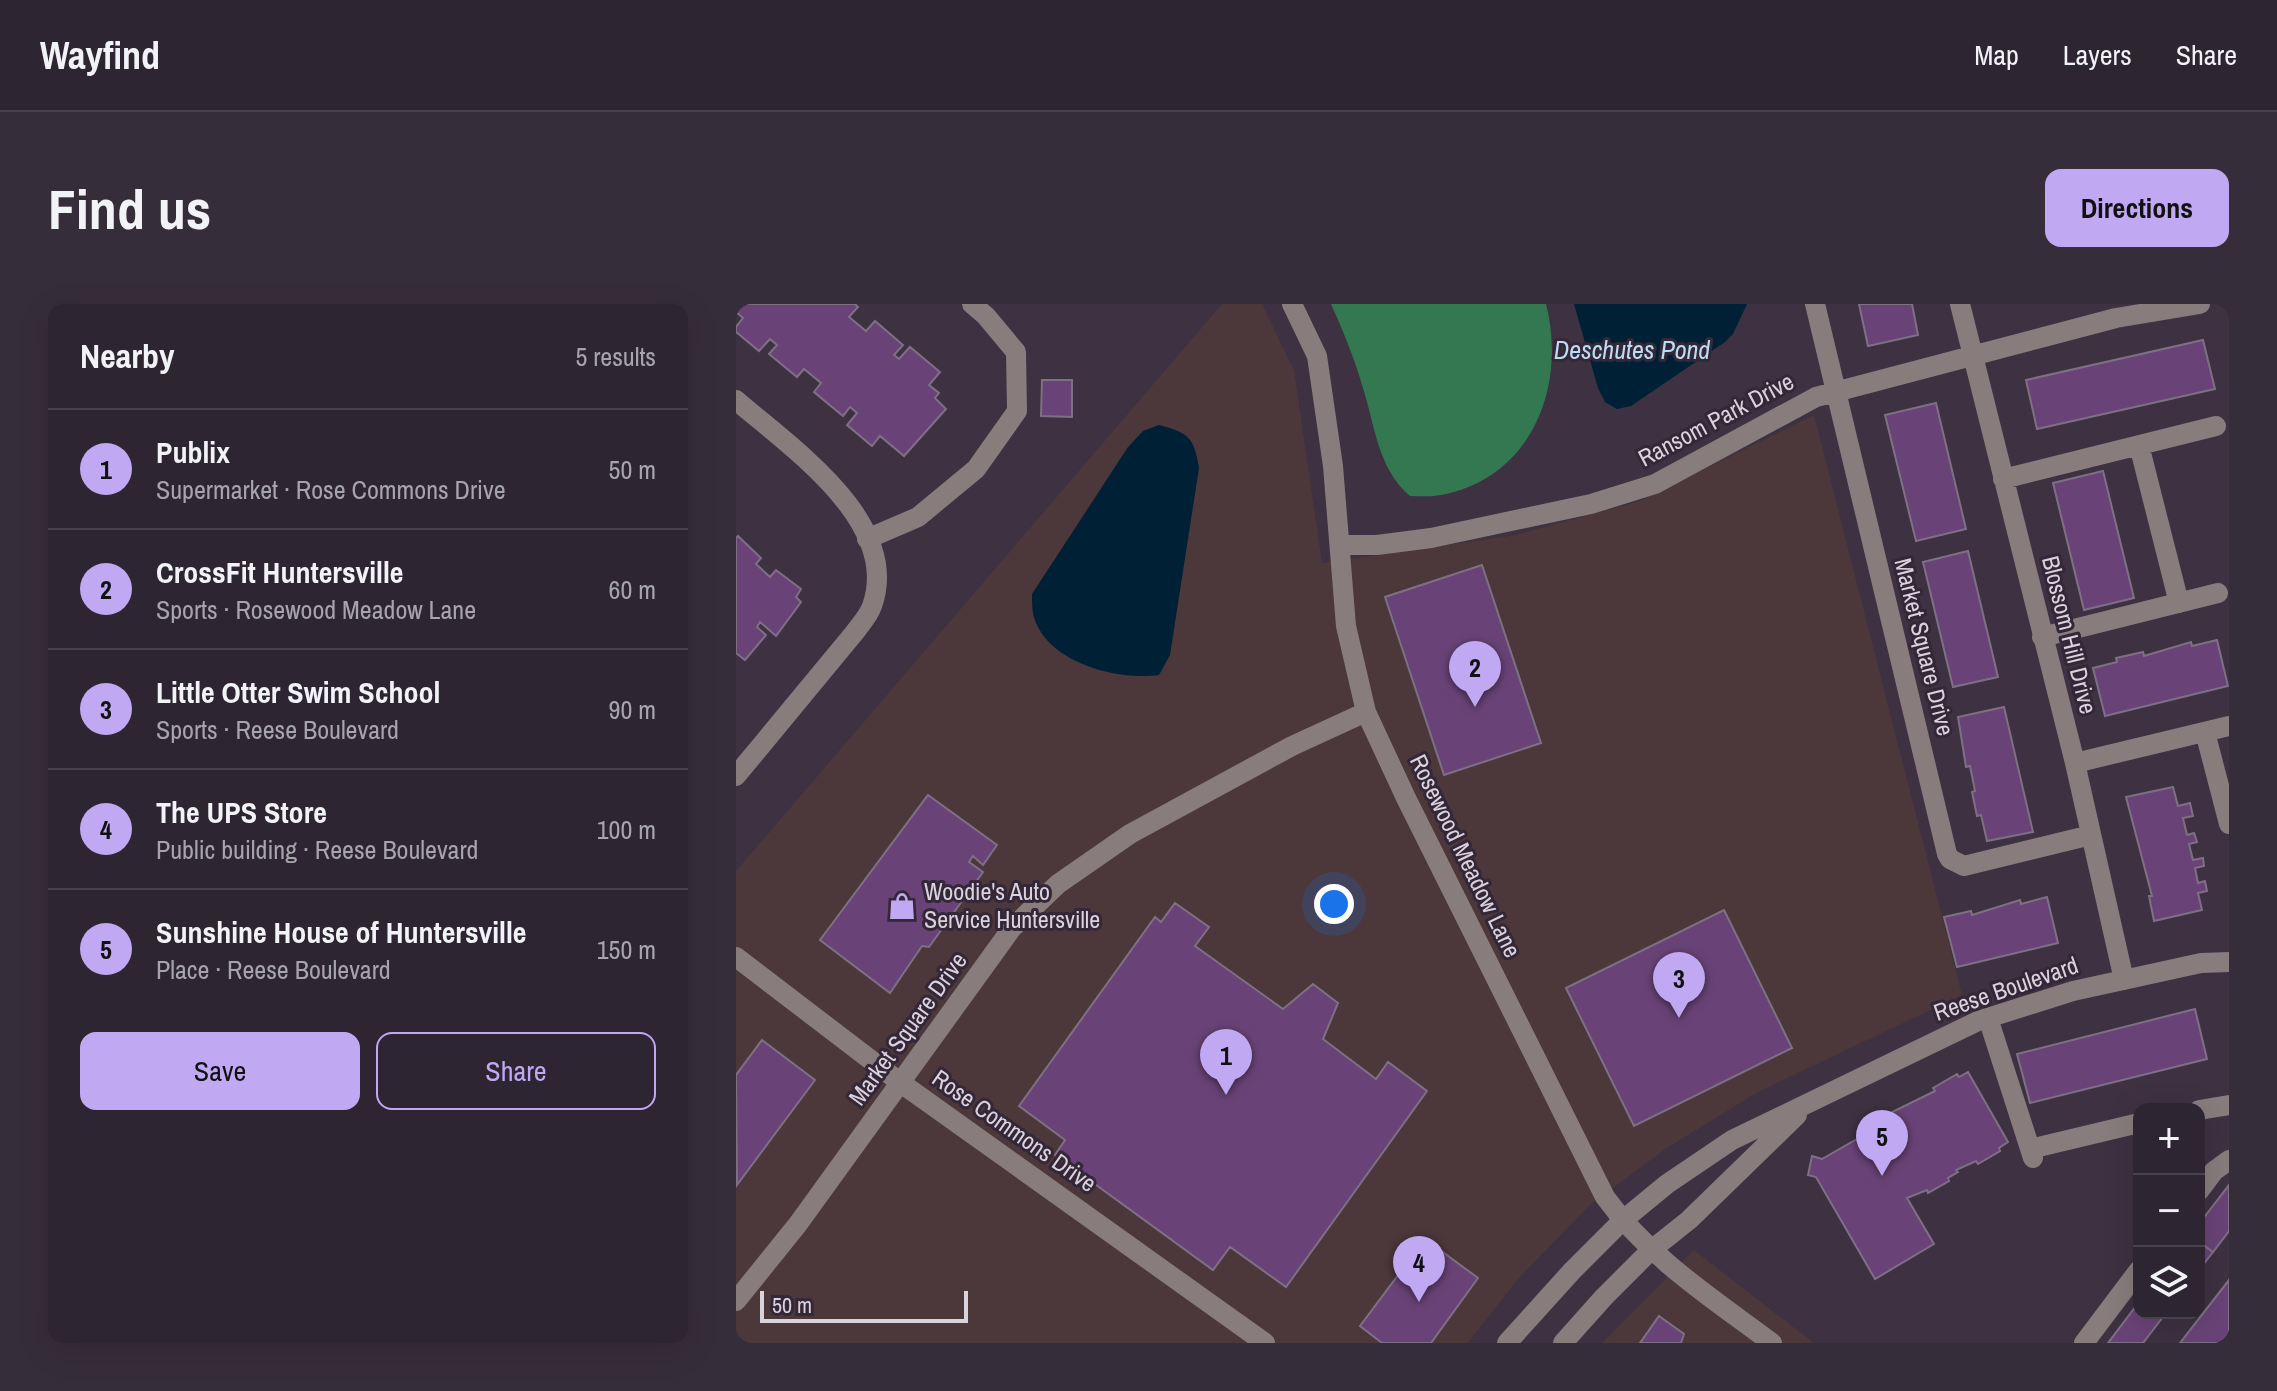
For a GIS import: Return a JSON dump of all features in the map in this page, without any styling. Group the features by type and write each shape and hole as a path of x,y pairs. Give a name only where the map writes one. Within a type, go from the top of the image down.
{"street":[{"path":"867,539 918,517 976,469 1017,411 1016,352 972,304"},
{"name":"Rosewood Meadow Lane","path":"1292,304 1317,356 1333,466 1346,626 1366,712 1588,1167 1622,1221 1650,1251 1772,1343"},
{"name":"Market Square Drive","path":"1815,304 1947,854 1964,866 2091,835"},
{"name":"Blossom Hill Drive","path":"1960,304 2075,763 2124,980"},
{"name":"Ransom Park Drive","path":"1340,545 1377,545 1431,538 1591,504 1655,484 1816,397 2116,318 2200,304"},
{"path":"736,400 834,485 854,511 876,562 872,608 736,776"},
{"path":"2003,479 2216,426"},
{"path":"2139,445 2179,603"},
{"path":"2042,637 2218,593"},
{"name":"Market Square Drive","path":"736,1301 798,1224 1012,928 1058,884 1130,834 1292,746 1366,712"},
{"path":"2075,763 2229,726"},
{"path":"2205,732 2229,824"},
{"name":"Rose Commons Drive","path":"736,957 901,1083 1265,1343"},
{"name":"Reese Boulevard","path":"1507,1343 1622,1221 1667,1184 1732,1140 1932,1041 1988,1018 2073,991 2201,963 2229,962"},
{"path":"1988,1018 2032,1154 2133,1125"},
{"name":"Reese Boulevard","path":"1563,1343 1650,1251 1689,1220 1811,1101"},
{"path":"2205,1109 2229,1105"},
{"path":"2205,1183 2214,1171 2229,1160"},
{"path":"2084,1343 2133,1278"}],"shaded area":[{"path":"1222,304 1262,304 1294,370 1322,563 1516,535 1640,501 1814,415 1962,995 1756,1093 1664,1150 1590,1205 1518,1279 1468,1343 736,1343 736,871"},
{"path":"1694,1250 1814,1343 1602,1343"}],"green space":[{"path":"1331,304 1546,304 1551,335 1551,366 1546,396 1536,424 1520,449 1499,470 1472,485 1441,495 1410,496 1390,472 1378,445 1355,364"}],"water":[{"name":"Deschutes Pond","path":"1574,304 1747,304 1733,334 1725,342 1631,406 1617,409 1605,402 1598,388"},
{"path":"1159,425 1188,438 1195,449 1199,468 1170,655 1159,675 1123,675 1084,665 1051,644 1040,630 1033,613 1032,594 1128,447 1143,431"}],"building":[{"path":"736,304 855,304 858,307 849,317 866,331 875,321 903,345 894,355 899,359 910,347 940,372 929,385 939,393 935,398 946,409 904,456 880,436 872,446 847,425 857,413 850,407 843,416 814,392 821,383 804,369 797,377 769,354 777,345 770,339 759,351 736,332 743,318 736,312"},
{"path":"1859,304 1912,304 1918,335 1868,346"},
{"path":"2203,340 2215,389 2037,429 2026,380"},
{"path":"1042,380 1072,380 1072,417 1041,416"},
{"path":"1936,403 1966,529 1916,541 1885,415"},
{"path":"2103,471 2134,598 2084,610 2053,483"},
{"path":"738,536 761,558 756,564 770,577 776,570 801,589 796,597 801,602 776,636 760,622 757,627 766,635 745,660 736,653"},
{"path":"1968,551 1998,677 1953,687 1923,562"},
{"path":"1482,565 1541,743 1444,775 1385,597"},
{"path":"2217,640 2228,686 2105,716 2093,668 2117,662 2116,658 2143,652 2144,656 2191,642 2192,646"},
{"path":"2004,707 2033,832 1987,841 1981,815 1977,816 1972,792 1975,791 1970,766 1966,767 1958,717"},
{"path":"2173,787 2178,806 2190,803 2193,816 2183,818 2187,835 2194,833 2197,842 2189,844 2193,860 2203,858 2204,866 2195,868 2198,883 2205,881 2207,891 2198,893 2202,910 2154,921 2149,896 2152,896 2126,797"},
{"name":"Woodie's Auto Service Huntersville","path":"928,795 997,845 983,865 973,856 969,862 983,872 929,947 922,946 890,993 820,940"},
{"path":"2047,897 2058,943 1957,967 1944,917 1971,911 1972,915 2020,900 2021,904"},
{"path":"1175,903 1209,927 1195,946 1283,1009 1313,984 1338,1003 1323,1039 1376,1079 1388,1062 1427,1091 1286,1287 1230,1247 1213,1270 1055,1155 1065,1140 1019,1106 1155,917 1161,922"},
{"path":"1724,910 1792,1048 1634,1126 1566,988"},
{"path":"2195,1009 2207,1059 2030,1103 2017,1054"},
{"path":"762,1040 815,1080 737,1185 736,1075"},
{"path":"1968,1072 2008,1142 1999,1148 2000,1151 1978,1164 1976,1161 1956,1170 1958,1172 1948,1178 1949,1181 1928,1193 1927,1190 1907,1198 1934,1244 1875,1279 1816,1177 1808,1175 1812,1156 1822,1159 1890,1120 1886,1115 1935,1091 1933,1088 1957,1074 1959,1077"},
{"path":"2229,1185 2229,1231 2213,1252 2205,1246 2205,1216"},
{"path":"1425,1239 1478,1278 1431,1343 1382,1343 1360,1326"},
{"path":"2205,1246 2213,1252 2205,1262"},
{"path":"2229,1280 2229,1343 2180,1343 2199,1319 2205,1319 2205,1311"},
{"path":"2133,1310 2133,1319 2161,1319 2143,1343 2108,1343"},
{"path":"1659,1316 1684,1334 1681,1343 1640,1343"}],"place":[{"name":"CrossFit Huntersville","path":"1475,707"},
{"name":"Woodie's Auto Service Huntersville","path":"902,906"},
{"name":"Little Otter Swim School","path":"1679,1018"},
{"name":"Publix","path":"1226,1095"},
{"name":"Sunshine House of Huntersville","path":"1882,1176"},
{"name":"The UPS Store","path":"1419,1302"}]}
